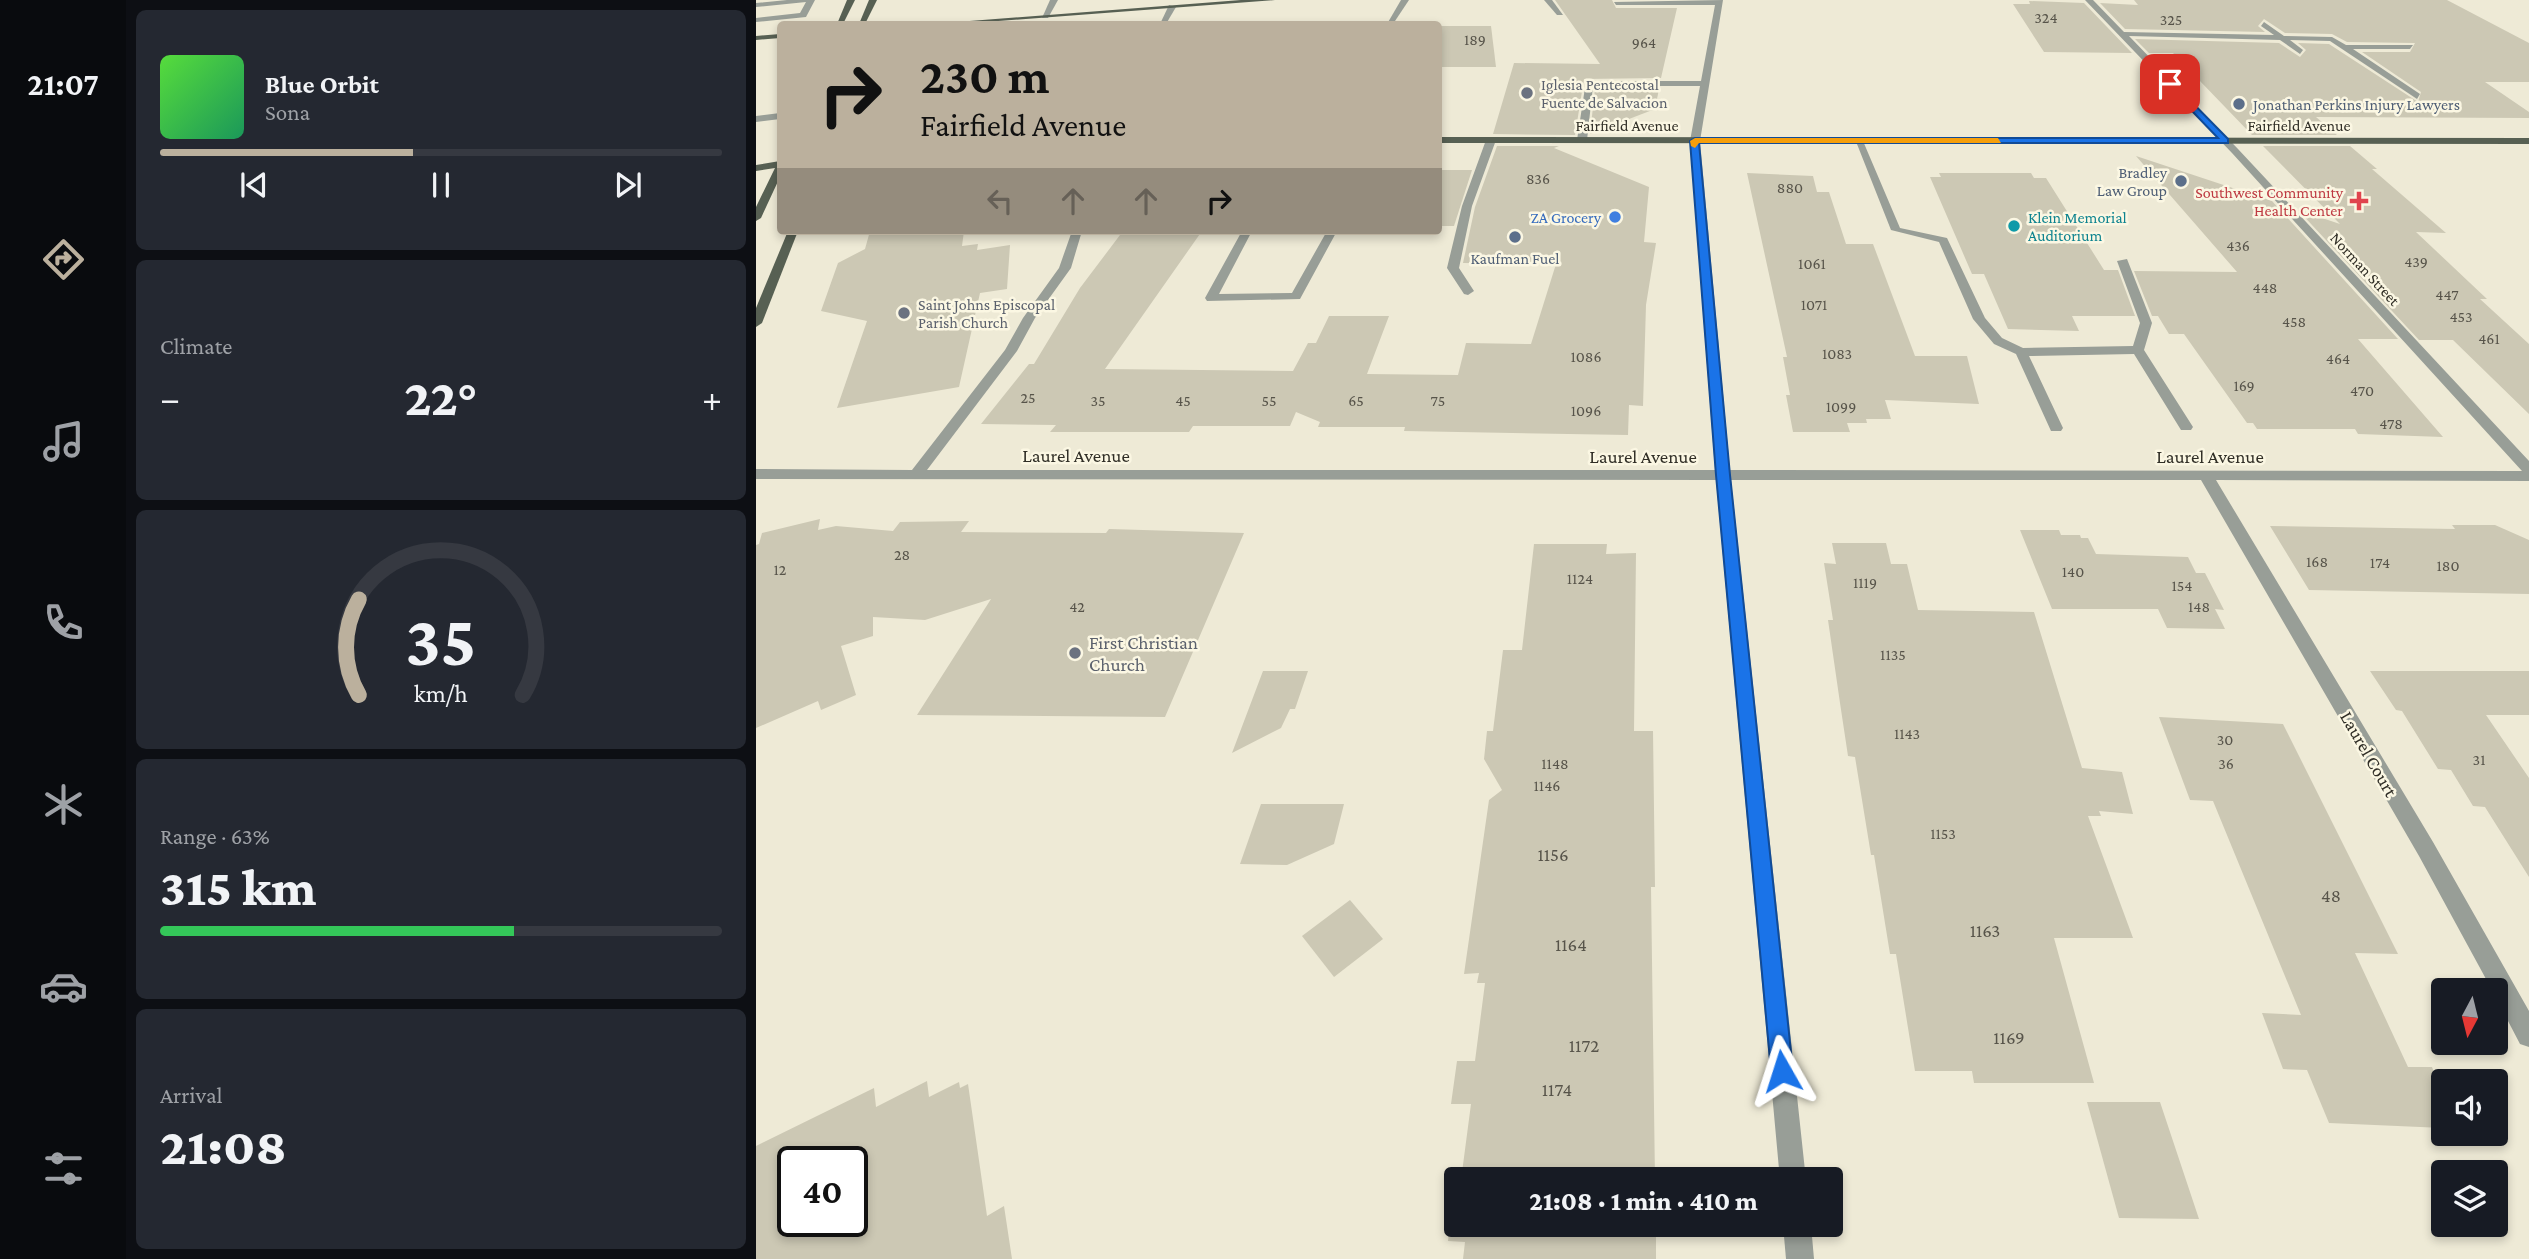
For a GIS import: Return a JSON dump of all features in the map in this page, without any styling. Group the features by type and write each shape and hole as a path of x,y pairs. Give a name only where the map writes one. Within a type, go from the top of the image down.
{"main road":[{"path":"841,21 851,0"},
{"path":"863,21 873,0"},
{"path":"1013,21 1045,16 1270,0"},
{"path":"756,38 777,36"},
{"name":"Fairfield Avenue","path":"1442,140 2529,141"},
{"path":"756,169 777,166"},
{"path":"756,218 777,172"},
{"path":"756,323 762,294 791,235"}],"street":[{"path":"756,5 811,0"},
{"path":"756,20 803,15 811,0"},
{"path":"1045,16 1054,0"},
{"path":"1392,21 1405,0"},
{"path":"1548,0 1560,13"},
{"name":"Norman Street","path":"2089,0 2225,141 2529,470"},
{"path":"1616,3 1719,1 1695,141 1723,475 1792,1167"},
{"path":"1165,21 1172,7"},
{"path":"2264,24 2301,52"},
{"path":"2323,32 2417,96"},
{"path":"2121,34 2332,39"},
{"path":"2344,47 2410,47"},
{"path":"1582,140 1589,83 1705,85"},
{"path":"756,119 777,116"},
{"path":"1468,291 1453,268 1467,206 1491,140"},
{"path":"1858,141 1896,230 1943,240 1979,319 1998,341 2021,352 2138,350"},
{"path":"916,474 1010,351 1029,318 1065,268 1076,235"},
{"path":"1245,235 1211,298 1296,296 1330,235"},
{"path":"2123,261 2146,323 2138,350 2186,427"},
{"path":"2021,352 2056,428"},
{"name":"Laurel Avenue","path":"756,474 2529,476"},
{"name":"Laurel Court","path":"2205,475 2426,849 2529,1035"},
{"path":"1798,1237 1800,1259"}],"building":[{"path":"1555,0 1612,0 1616,8 1677,8 1661,78 1584,79 1575,135 1493,134 1514,63 1600,64"},
{"path":"2134,0 2447,0 2529,43 2529,82 2485,82 2529,112 2529,118 2316,117 2337,135 2252,135 2173,53 2149,53 2135,39 2279,43 2300,57 2306,50 2298,43 2329,44 2418,102 2421,92 2362,52 2410,52 2415,43 2347,42 2332,34 2285,33 2264,19 2258,26 2265,32 2125,29 2100,3 2138,5"},
{"path":"2029,1 2084,3 2132,53 2044,52 2013,4 2030,4"},
{"path":"1442,26 1491,26 1496,67 1442,67"},
{"path":"1595,89 1659,89 1655,109 1590,134"},
{"path":"1497,146 1559,146 1554,148 1649,187 1644,242 1656,243 1646,305 1643,406 1629,405 1628,435 1404,431 1405,427 1318,427 1320,422 1296,412 1290,426 1193,426 1189,432 1050,432 1056,425 981,424 1029,364 1034,364 1080,288 1120,235 1199,235 1105,369 1293,371 1308,343 1316,343 1329,316 1389,316 1367,374 1458,375 1466,343 1531,344 1556,264 1463,263 1475,207"},
{"path":"2263,146 2350,146 2377,169 2372,169 2446,233 2416,232 2487,299 2480,299 2529,344 2529,414 2453,340 2419,340 2298,210 2340,224"},
{"path":"2136,156 2272,201 2398,339 2358,339 2443,437 2358,434 2355,429 2257,429 2253,423 2247,423 2184,334 2169,334 2158,316 2152,316 2134,271 2237,272"},
{"path":"1442,170 1472,170 1454,226 1442,226"},
{"path":"1747,173 1813,176 1817,192 1829,192 1846,244 1873,244 1915,356 1967,356 1979,404 1885,400 1891,419 1866,419 1867,423 1847,423 1850,432 1793,432 1786,395 1790,395 1783,357 1787,357"},
{"name":"Klein Memorial Auditorium","path":"1939,173 2031,173 2034,178 2046,178 2104,270 2118,270 2135,316 2072,316 2079,331 2008,329 1984,274 1972,274 1930,177 1941,177"},
{"path":"869,235 963,235 962,246 978,244 977,250 1010,245 1007,289 980,293 959,387 837,408 867,321 821,311 838,263 865,249"},
{"path":"820,519 818,530 836,526 893,531 900,522 969,521 961,532 1106,533 1109,529 1244,533 1165,717 917,715 991,599 925,620 873,617 873,636 841,646 856,695 821,710 818,701 756,728 756,545 759,544 762,533"},
{"path":"2452,525 2495,525 2529,540 2529,594 2309,590 2270,526 2455,529"},
{"path":"2020,530 2059,530 2061,535 2080,535 2081,538 2088,538 2096,554 2188,557 2196,573 2205,573 2224,610 2215,609 2225,629 2167,628 2158,609 2052,609"},
{"path":"1832,543 1886,543 1891,564 1907,564 1918,610 2034,612 2082,768 2122,772 2133,814 2099,811 2101,816 2088,816 2133,938 2054,938 2094,1083 1974,1083 1972,1071 1915,1071 1896,954 1890,954 1855,757 1848,756 1828,620 1833,620 1824,563 1836,564"},
{"path":"1534,544 1607,544 1606,554 1636,553 1634,731 1653,731 1655,887 1651,887 1655,1167 1463,1167 1471,1104 1451,1104 1457,1061 1475,1061 1485,983 1477,983 1479,973 1464,974 1489,800 1502,790 1484,759 1487,731 1493,731 1503,650 1522,650"},
{"path":"1263,671 1308,671 1295,709 1290,709 1281,728 1232,753"},
{"path":"2370,671 2529,671 2529,715 2486,715 2529,778 2529,877 2485,807 2473,806 2451,770 2438,769 2402,711 2396,710"},
{"path":"2159,717 2283,724 2398,954 2355,953 2408,1067 2432,1067 2431,1127 2329,1123 2307,1070 2283,1069 2262,1013 2301,1015 2213,801 2190,800"},
{"path":"1261,804 1344,804 1334,844 1287,865 1240,864"},
{"path":"1350,900 1383,939 1334,977 1302,936"},
{"path":"927,1081 929,1097 959,1082 960,1088 968,1084 987,1216 1004,1206 1012,1259 756,1259 756,1146 874,1088 876,1107"},
{"path":"2087,1102 2160,1102 2199,1219 2119,1218"},
{"path":"1448,1237 1656,1237 1656,1259 1463,1259 1465,1242 1448,1241"}],"slow traffic":[{"path":"1695,146 1695,141 1998,141"}],"place":[{"name":"Iglesia Pentecostal Fuente de Salvacion","path":"1527,93"},
{"name":"Jonathan Perkins Injury Lawyers","path":"2239,104"},
{"name":"Bradley Law Group","path":"2181,181"},
{"name":"Southwest Community Health Center","path":"2359,201"},
{"name":"ZA Grocery","path":"1615,217"},
{"name":"Klein Memorial Auditorium","path":"2014,226"},
{"name":"Kaufman Fuel","path":"1515,237"},
{"name":"Saint Johns Episcopal Parish Church","path":"904,313"},
{"name":"First Christian Church","path":"1075,653"}],"route":[{"path":"1782,1071 1723,475 1695,141 2225,141 2170,84"}]}
